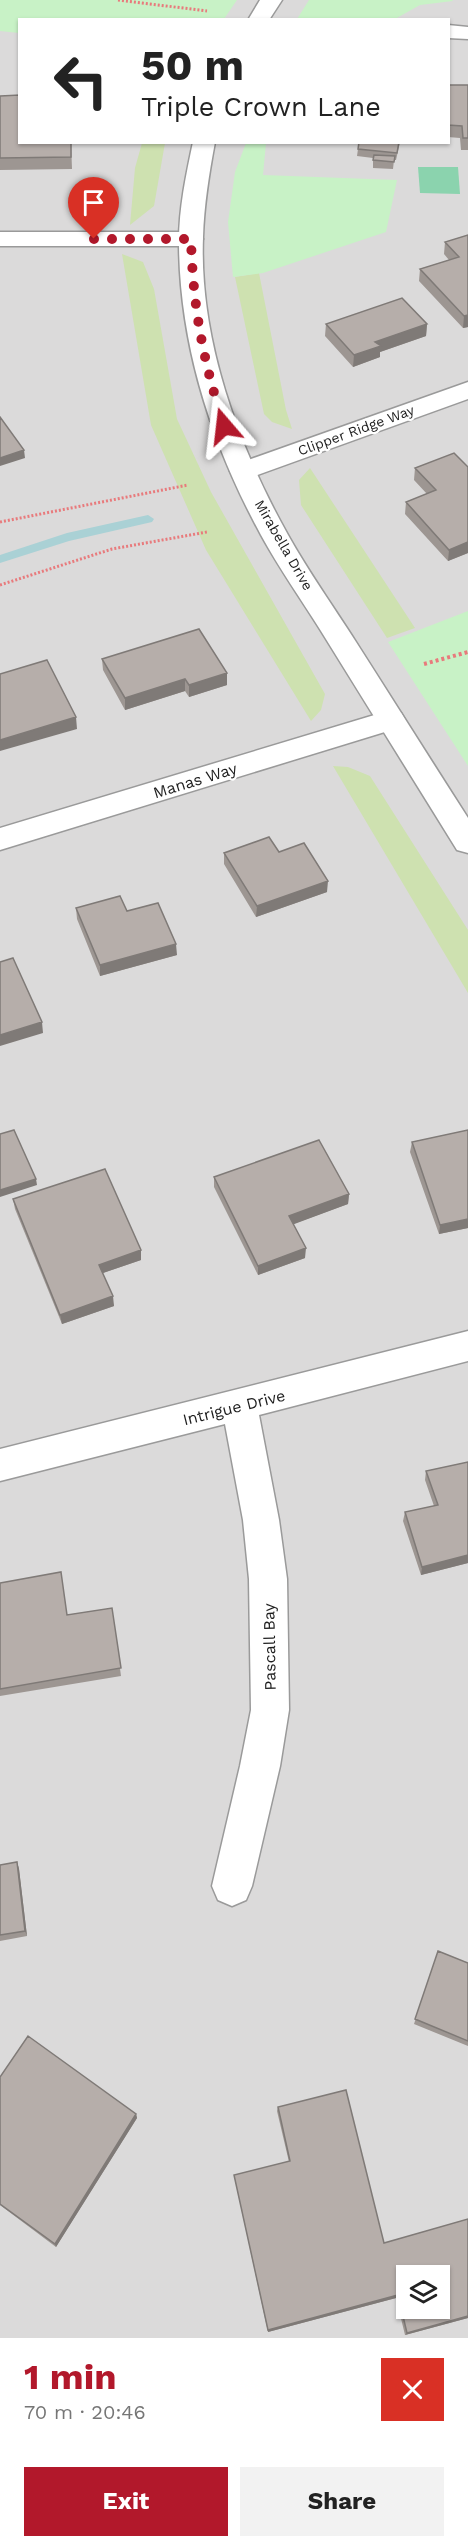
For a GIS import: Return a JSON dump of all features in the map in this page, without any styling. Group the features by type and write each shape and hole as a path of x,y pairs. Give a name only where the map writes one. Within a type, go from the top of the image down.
{"street":[{"path":"259,18 271,0"},
{"path":"450,31 468,33"},
{"name":"Mirabella Drive","path":"204,144 193,201 191,239 194,306 200,342 224,426 266,520 468,842"},
{"path":"0,239 191,239"},
{"name":"Clipper Ridge Way","path":"243,471 468,390"},
{"name":"Manas Way","path":"0,839 391,720"},
{"name":"Intrigue Drive","path":"0,1465 468,1346"},
{"name":"Pascall Bay","path":"232,1886 260,1766 270,1710 268,1579 261,1520 239,1406"}],"path":[{"path":"118,0 207,11"},
{"path":"0,522 188,485"},
{"path":"0,585 112,549 207,532"},
{"path":"424,664 468,652"}],"shaded area":[{"path":"0,0 468,0 468,2338 0,2338"}],"green space":[{"path":"0,0 237,0 225,18 18,18 18,33 0,31"},
{"path":"309,0 453,1 420,5 397,18 298,18"},
{"path":"142,144 165,144 154,206 130,225 135,168"},
{"path":"246,144 266,144 263,175 397,180 386,232 263,273 233,277 228,222 235,172"},
{"path":"418,167 458,167 460,194 420,193"},
{"path":"122,254 143,262 154,289 177,419 211,492 325,694 321,710 311,721 206,550 151,425"},
{"path":"259,273 286,410 292,429 272,422 264,414 235,277"},
{"path":"310,468 415,628 387,638 301,505 299,480"},
{"path":"468,611 468,766 388,642"},
{"path":"333,766 348,767 370,776 468,930 468,993"}],"building":[{"path":"450,85 468,85 468,138 463,138 462,126 450,125"},
{"path":"18,95 18,144 71,144 71,157 0,158 0,96"},
{"path":"359,144 399,144 397,153 358,149"},
{"path":"374,155 395,156 394,162 373,160"},
{"path":"468,235 468,315 464,316 420,269 459,257 445,242"},
{"path":"402,298 427,324 375,342 381,346 354,355 326,324"},
{"path":"0,417 24,450 0,458"},
{"path":"454,453 468,467 468,542 449,550 406,502 436,490 415,468"},
{"path":"199,629 227,673 189,685 185,679 125,698 102,659"},
{"path":"47,660 76,717 0,740 0,674"},
{"path":"269,837 279,852 304,843 328,881 257,906 224,853"},
{"path":"120,896 127,911 158,903 176,944 100,965 76,908"},
{"path":"13,958 42,1022 0,1035 0,962"},
{"path":"14,1130 36,1179 0,1190 0,1134"},
{"path":"468,1130 468,1219 440,1225 412,1142"},
{"path":"319,1140 349,1194 289,1216 306,1248 258,1266 214,1177"},
{"path":"105,1169 141,1250 99,1265 113,1296 60,1315 13,1199"},
{"path":"468,1462 468,1555 422,1567 405,1512 438,1505 426,1471"},
{"path":"61,1572 67,1615 112,1608 121,1668 0,1689 0,1583"},
{"path":"17,1862 25,1931 0,1935 0,1865"},
{"path":"438,1951 468,1963 468,2041 415,2019"},
{"path":"28,2036 136,2114 55,2244 0,2204 0,2077"},
{"path":"346,2090 384,2243 468,2219 468,2316 407,2333 404,2319 450,2319 450,2265 396,2265 396,2296 268,2330 234,2175 290,2161 278,2107"}],"waterway":[{"path":"0,559 67,537 148,519"}],"route":[{"path":"94,239 191,239 194,306 200,342 224,426"}]}
